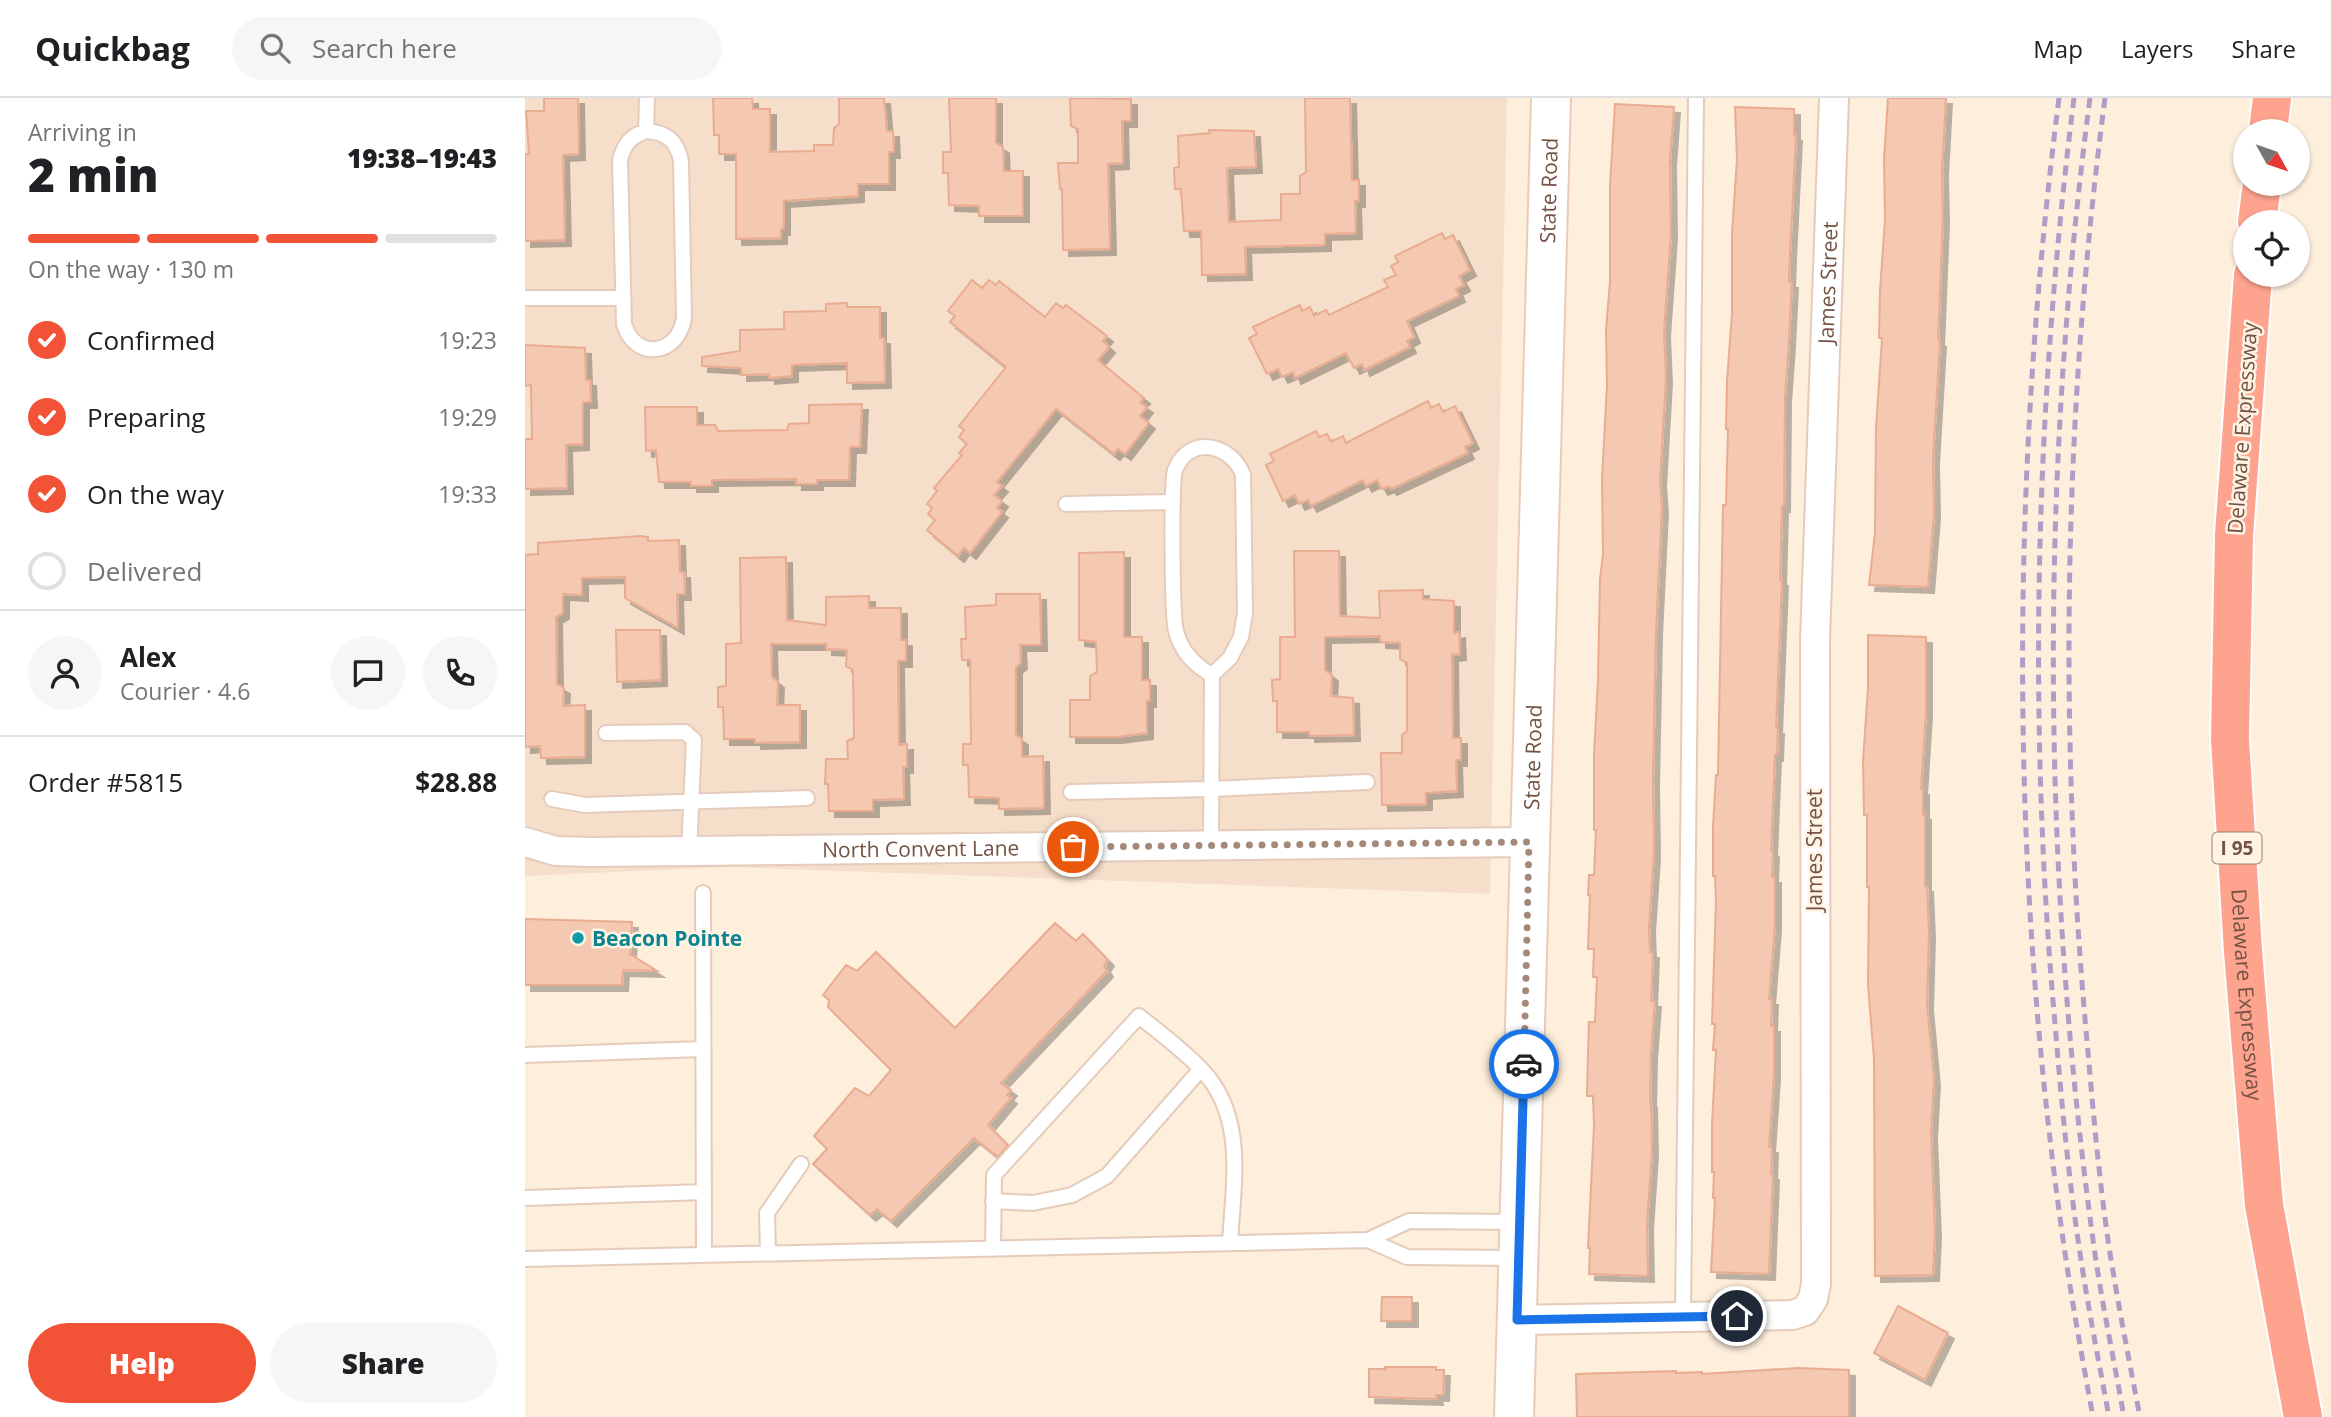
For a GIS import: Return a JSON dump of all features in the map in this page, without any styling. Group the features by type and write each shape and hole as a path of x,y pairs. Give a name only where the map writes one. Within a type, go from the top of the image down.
{"highway":[{"path":"2269,119 2271,98"},
{"name":"Delaware Expressway","path":"2252,287 2234,535 2230,739 2243,951 2264,1205 2302,1417"}],"main road":[{"name":"State Road","path":"1514,1417 1551,98"}],"street":[{"name":"James Street","path":"1517,1320 1792,1315 1805,1311 1813,1298 1816,1284 1815,640 1834,98"},
{"name":"North Convent Lane","path":"525,842 556,851 689,852 1529,842"}],"lane":[{"path":"646,131 647,98"},
{"path":"1683,1317 1696,98"},
{"path":"657,131 667,135 680,151 684,318 678,338 671,345 651,349 633,341 624,324 623,298 620,160 628,141 636,134 657,131"},
{"path":"525,298 623,298"},
{"path":"1211,845 1212,675 1230,658 1241,637 1245,612 1243,475 1232,456 1222,449 1211,447 1199,448 1181,460 1175,471 1173,502 1175,629 1184,651 1199,668 1212,675"},
{"path":"1066,504 1173,502"},
{"path":"607,733 685,732 694,740 689,852"},
{"path":"1071,792 1367,782"},
{"path":"552,799 585,805 807,798"},
{"path":"703,893 704,1255"},
{"path":"993,1249 994,1175 1139,1016 1201,1069 1220,1092 1231,1120 1235,1150 1230,1243"},
{"path":"525,1055 703,1049"},
{"path":"993,1201 1033,1203 1072,1195 1107,1176 1201,1069"},
{"path":"768,1253 767,1213 801,1164"},
{"path":"525,1198 704,1192"},
{"path":"525,1259 1368,1240 1409,1221 1519,1240"},
{"path":"1368,1240 1407,1257 1519,1240"}],"shaded area":[{"path":"525,98 1507,98 1490,894 728,867 525,876"}],"building":[{"path":"544,98 578,98 579,154 563,155 565,240 525,241 525,154 529,154 526,111 544,111"},
{"path":"713,98 752,98 753,109 770,109 770,152 814,151 814,145 833,145 834,128 839,124 839,98 884,98 887,131 893,131 894,152 889,152 889,184 858,184 858,196 784,201 784,229 781,229 781,238 736,239 736,154 719,154 719,135 714,135"},
{"path":"949,98 996,98 996,143 1003,147 1004,171 1023,171 1023,216 979,216 979,206 949,205 948,173 943,173 943,152 951,152"},
{"path":"1070,98 1131,99 1131,121 1122,121 1123,163 1108,164 1110,249 1063,250 1062,189 1058,163 1078,163 1078,129 1071,126"},
{"path":"1305,98 1350,98 1352,180 1359,180 1359,201 1355,201 1356,233 1325,234 1325,245 1245,247 1246,274 1202,275 1201,231 1184,231 1181,189 1175,189 1174,168 1179,167 1178,136 1210,133 1209,130 1254,131 1256,167 1227,168 1229,222 1281,220 1281,194 1300,194 1300,176 1306,172"},
{"path":"1888,98 1946,98 1942,170 1940,341 1933,458 1934,513 1928,587 1869,585 1875,533 1876,428 1882,338 1879,338 1880,291"},
{"path":"1615,104 1674,107 1670,160 1671,233 1664,331 1666,378 1660,481 1662,507 1656,630 1654,853 1649,927 1650,952 1653,952 1651,1001 1655,1001 1651,1053 1652,1150 1647,1224 1648,1276 1589,1274 1588,1248 1594,1126 1593,1096 1587,1096 1588,1051 1589,1022 1595,1022 1597,977 1593,977 1594,949 1588,949 1588,895 1589,875 1594,875 1596,830 1594,754 1603,554 1606,330"},
{"path":"1735,107 1794,109 1796,135 1789,282 1792,282 1785,397 1778,728 1771,851 1772,877 1775,877 1775,925 1769,999 1772,999 1771,1026 1774,1026 1774,1074 1769,1147 1772,1147 1773,1174 1769,1274 1711,1272 1715,1198 1712,1124 1716,1050 1713,1050 1715,1024 1712,1024 1716,902 1713,827 1718,775 1723,505 1726,505 1727,381 1737,159"},
{"path":"1442,233 1445,239 1453,235 1470,270 1459,276 1464,285 1456,289 1459,296 1407,321 1414,337 1407,341 1410,347 1364,370 1362,364 1354,368 1346,353 1295,378 1293,372 1282,377 1278,369 1267,374 1249,338 1257,334 1253,327 1300,305 1302,311 1310,307 1314,316 1326,310 1329,315 1388,287 1384,280 1396,275 1391,266 1398,262 1395,256"},
{"path":"972,280 982,288 989,280 996,285 999,281 1045,317 1056,303 1063,308 1066,305 1107,336 1103,341 1109,347 1098,360 1144,398 1140,402 1147,407 1140,416 1149,423 1125,454 1118,449 1114,454 1056,409 997,482 1002,486 994,495 1002,501 997,508 1002,512 970,553 964,548 958,556 927,530 935,520 928,514 932,508 927,504 937,491 934,488 962,455 959,453 967,444 959,437 964,430 959,426 1006,367 950,322 955,316 948,311"},
{"path":"847,303 847,307 880,307 885,382 847,383 847,363 792,365 792,376 769,378 769,374 741,375 741,368 702,366 702,357 740,351 740,330 784,329 784,312 826,311 826,304"},
{"path":"525,345 585,348 586,380 590,380 591,402 583,402 583,444 566,445 567,488 525,489 525,439 532,439 531,385 525,386"},
{"path":"1428,401 1431,408 1439,404 1443,412 1455,406 1473,443 1465,447 1468,453 1391,489 1389,486 1382,489 1377,480 1366,486 1363,480 1311,506 1308,500 1299,504 1295,495 1283,501 1266,465 1274,461 1270,454 1316,431 1319,437 1327,434 1331,442 1343,436 1346,443"},
{"path":"862,404 860,447 850,447 849,480 817,480 817,484 796,484 796,479 712,480 712,486 691,486 691,482 659,482 656,450 646,451 645,407 697,407 697,425 715,425 718,431 787,430 789,424 809,423 809,405"},
{"path":"648,537 648,541 679,540 680,572 684,572 685,594 677,594 678,628 625,598 625,577 582,578 582,595 563,594 563,613 556,617 557,684 564,688 563,706 585,705 585,757 541,758 540,746 525,747 525,555 538,554 538,543"},
{"path":"1294,551 1339,551 1340,616 1380,618 1379,591 1423,590 1423,599 1454,601 1454,633 1459,632 1460,654 1452,655 1453,738 1461,738 1461,760 1456,760 1457,791 1426,793 1426,804 1382,805 1381,753 1402,753 1402,735 1407,731 1407,663 1400,659 1400,643 1380,642 1380,636 1325,637 1325,670 1332,675 1331,696 1353,698 1354,735 1309,736 1309,732 1277,732 1277,701 1273,701 1272,680 1280,679 1280,637 1295,637"},
{"path":"1124,552 1124,637 1142,637 1142,680 1150,680 1147,733 1116,737 1070,737 1070,700 1090,700 1090,676 1097,672 1096,642 1079,640 1079,553"},
{"path":"786,557 787,620 826,625 826,597 869,596 869,608 901,608 901,640 906,640 906,661 898,661 899,745 907,744 907,767 903,767 904,799 873,800 873,811 829,811 828,784 825,784 826,759 848,759 847,741 854,738 853,670 846,666 847,650 826,649 826,644 771,644 772,677 778,682 777,705 800,705 800,742 755,743 755,739 724,739 723,707 718,707 718,687 726,686 726,644 741,643 740,558"},
{"path":"996,594 1040,594 1041,645 1020,645 1021,663 1016,667 1016,735 1022,739 1022,757 1043,756 1044,808 999,809 999,798 969,797 968,765 963,765 963,744 971,744 970,660 962,660 961,639 966,639 965,607 996,605"},
{"path":"616,630 660,630 661,680 617,682"},
{"path":"1868,635 1926,637 1926,711 1921,789 1923,815 1925,814 1925,886 1929,932 1927,1004 1934,1080 1931,1132 1935,1232 1933,1275 1875,1276 1874,1058 1868,985 1869,887 1863,761 1868,688"},
{"name":"Beacon Pointe","path":"525,919 632,922 630,954 657,971 623,970 622,985 525,985"},
{"path":"1055,923 1076,941 1083,934 1108,960 1104,966 1107,971 1001,1083 1011,1090 1007,1095 1011,1098 988,1125 1008,1145 998,1157 974,1138 891,1221 877,1209 870,1215 813,1164 827,1149 814,1136 855,1088 869,1096 891,1070 828,1007 829,1000 823,995 846,965 857,971 876,952 955,1028"},
{"path":"1382,1297 1412,1297 1412,1321 1381,1321"},
{"path":"1898,1306 1948,1333 1925,1380 1874,1353"},
{"path":"1385,1367 1436,1367 1436,1370 1444,1370 1443,1395 1436,1395 1437,1399 1369,1397 1369,1369 1386,1369"},
{"path":"1798,1368 1849,1370 1849,1417 1577,1417 1576,1374 1676,1371 1702,1374"}],"railway":[{"path":"2059,98 2031,386 2023,676 2026,820 2034,965 2047,1109 2068,1274 2093,1417"},
{"path":"2074,98 2061,215 2044,449 2039,566 2041,801 2058,1062 2072,1199 2109,1417"},
{"path":"2090,98 2062,384 2055,528 2053,672 2056,816 2064,960 2077,1104 2097,1268 2124,1417"},
{"path":"2105,98 2091,215 2074,451 2069,687 2072,805 2078,923 2099,1170 2112,1268 2140,1417"}],"way so far":[{"path":"1073,847 1529,842 1524,1064"}],"place":[{"name":"Beacon Pointe","path":"578,938"}],"route":[{"path":"1524,1064 1517,1320 1737,1316"}]}
